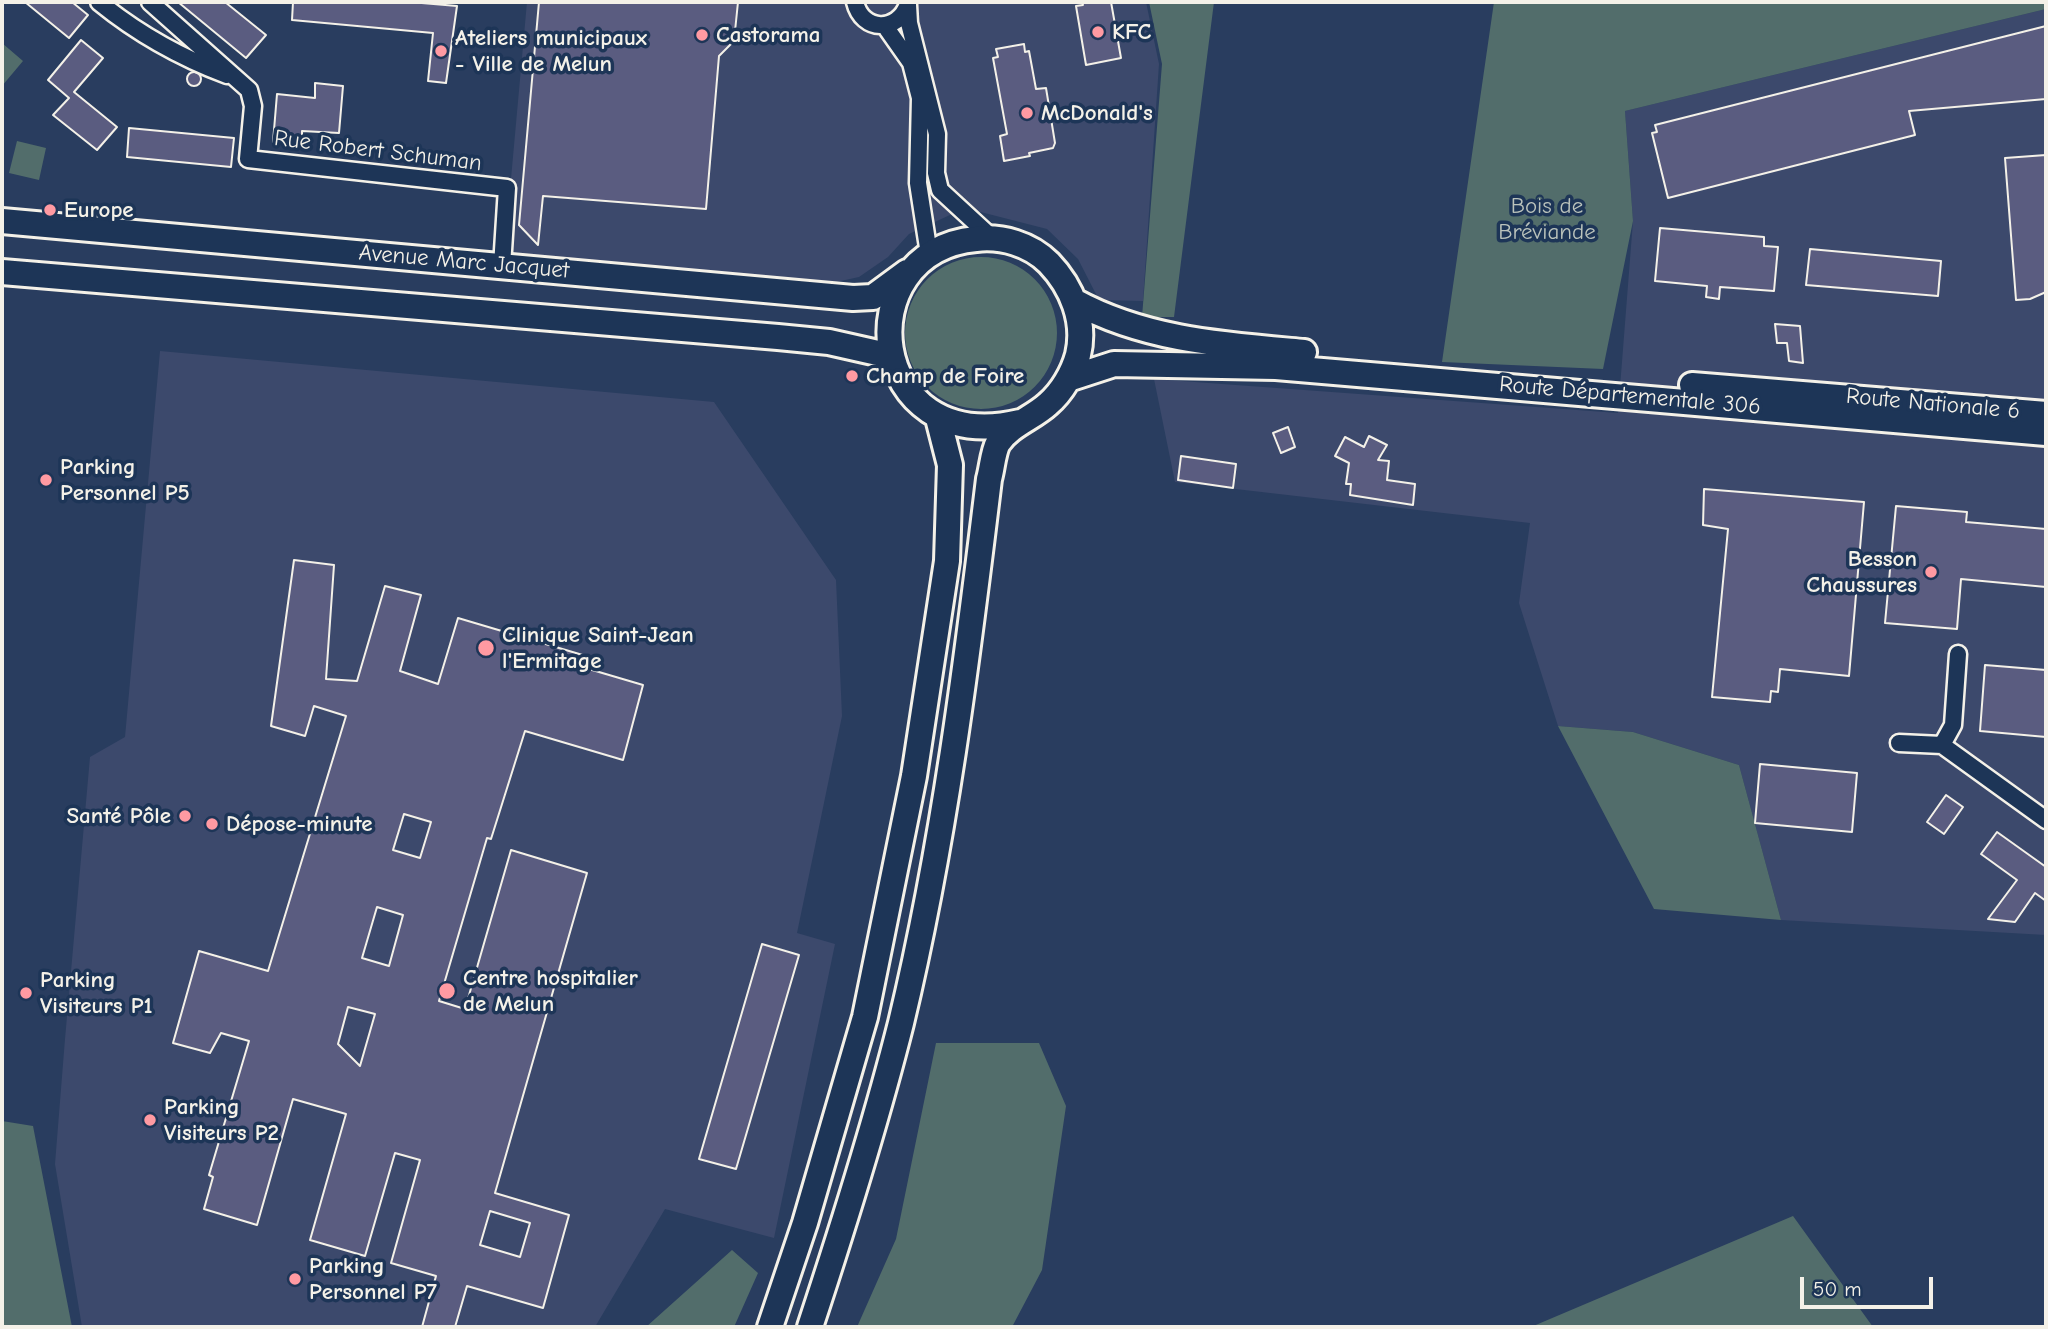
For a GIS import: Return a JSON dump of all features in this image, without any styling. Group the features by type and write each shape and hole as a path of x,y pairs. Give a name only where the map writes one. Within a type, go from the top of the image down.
{"main road":[{"name":"Avenue Marc Jacquet","path":"2,221 853,298 873,296 923,260"},
{"path":"810,1327 874,1126 901,1021 962,696 989,479 998,444 1020,422 1048,405 1068,379 1078,354 1080,327 1074,301 1062,276 1042,257 1018,243 991,237 959,241 923,260 897,292 889,323 891,356 902,384 918,403 938,418 965,427 993,429 1020,422"},
{"name":"Avenue Marc Jacquet","path":"2,272 778,337 829,342 891,356"},
{"path":"1074,301 1105,318 1214,354"},
{"path":"1068,379 1114,364 1214,354"},
{"name":"Route Départementale 306","path":"1214,354 1819,394"},
{"name":"Route Départementale 306","path":"1214,354 1513,386 2046,433"},
{"name":"Route Nationale 6","path":"1819,394 2046,414"},
{"path":"770,1327 805,1223 864,1017 914,776 947,561 950,465 938,418"}],"street":[{"path":"99,2 137,29 197,64 236,78"},
{"name":"Rue Robert Schuman","path":"150,2 249,90 253,106 248,159 507,188 502,266"},
{"path":"855,2 857,10 869,23 885,26 900,19 908,3"},
{"path":"908,3 909,23 937,134 936,173 940,190 991,237"},
{"path":"885,26 911,62 920,98 918,183 923,260"},
{"path":"1942,745 1953,725 1958,654"},
{"path":"1899,743 1942,745 2046,820"}],"shaded area":[{"path":"527,2 1146,2 1159,64 1143,301 1099,300 1078,259 1047,229 965,208 909,234 888,257 859,277 836,282 504,256"},
{"path":"2046,9 2046,935 1781,920 1739,765 1633,732 1558,726 1519,603 1530,523 1175,482 1154,379 1618,413 1633,221 1625,111"},
{"path":"160,351 714,402 836,580 842,716 797,933 835,944 774,1238 665,1209 595,1327 82,1327 55,1164 90,757 125,737"}],"green space":[{"path":"1149,2 1214,2 1174,317 1142,317 1162,64"},
{"name":"Bois de Bréviande","path":"1494,2 2046,2 2046,9 1625,111 1633,221 1603,369 1442,362"},
{"path":"2,43 23,61 2,86"},
{"path":"17,141 46,148 39,180 9,173"},
{"path":"981,257 1010,262 1035,279 1052,304 1057,333 1052,362 1035,387 1010,404 981,409 952,404 927,387 910,362 905,333 910,304 927,279 952,262"},
{"path":"1558,726 1633,732 1739,765 1781,920 1654,909"},
{"path":"936,1043 1039,1043 1066,1106 1042,1270 1012,1327 857,1327 896,1239"},
{"path":"2,1121 33,1126 72,1327 2,1327"},
{"path":"1793,1216 1873,1327 1531,1327"},
{"path":"732,1250 758,1273 734,1327 646,1327"}],"building":[{"path":"25,2 72,2 88,15 69,38"},
{"path":"178,2 225,2 266,35 246,58"},
{"name":"Ateliers municipaux - Ville de Melun","path":"293,2 410,2 457,6 446,83 428,81 433,33 292,20"},
{"path":"539,2 738,2 734,41 719,56 706,209 543,196 538,245 519,225"},
{"name":"KFC","path":"1082,2 1111,2 1121,58 1086,65 1076,6 1083,5"},
{"path":"2046,26 2046,99 1909,111 1915,135 1668,198 1652,133 1657,132 1655,125"},
{"path":"81,40 103,58 74,92 117,127 97,150 53,115 69,98 48,80"},
{"name":"McDonald's","path":"1024,44 1025,52 1029,51 1036,89 1046,88 1055,143 1053,148 1004,161 1000,136 1007,134 993,58 998,57 996,49"},
{"path":"191,72 197,72 201,79 197,86 191,86 187,82 187,76"},
{"path":"315,83 343,86 339,133 302,131 302,144 273,142 277,94 315,98"},
{"path":"129,128 234,138 231,167 127,157"},
{"path":"2046,155 2046,292 2030,299 2016,300 2005,158"},
{"path":"1660,228 1764,237 1764,246 1778,247 1774,291 1720,287 1719,299 1706,297 1707,286 1655,281"},
{"path":"1810,249 1941,261 1938,296 1806,285"},
{"path":"1775,324 1800,326 1803,363 1789,361 1787,343 1777,343"},
{"path":"1288,427 1295,447 1281,453 1273,433"},
{"path":"1369,436 1387,445 1378,460 1389,461 1387,480 1415,484 1413,505 1350,495 1351,484 1346,484 1349,463 1335,456 1345,437 1364,447"},
{"path":"1181,456 1236,464 1233,488 1178,480"},
{"path":"1704,489 1864,502 1849,676 1780,669 1778,692 1771,691 1770,702 1712,697 1728,529 1703,525"},
{"path":"1896,506 1967,512 1966,522 2046,529 2046,587 1961,579 1957,629 1885,623"},
{"path":"294,560 334,565 326,679 357,681 385,586 421,595 400,671 438,684 458,618 586,656 582,667 643,685 623,760 525,731 491,839 487,838 439,1001 465,1009 511,850 587,873 495,1193 569,1215 543,1308 467,1286 455,1327 422,1327 436,1276 391,1263 420,1160 395,1153 365,1256 310,1240 346,1114 293,1099 257,1225 204,1209 213,1177 209,1175 249,1041 221,1033 210,1053 173,1043 199,951 268,971 346,716 314,706 305,736 271,726","holes":["404,814 431,822 420,858 393,850","377,907 403,915 389,966 362,958","348,1007 375,1014 360,1066 338,1044","490,1211 530,1223 520,1257 480,1245"]},
{"path":"1985,665 2046,670 2046,737 1980,731"},
{"path":"1760,764 1857,773 1852,832 1755,823"},
{"path":"1946,795 1963,807 1944,834 1927,822"},
{"path":"1997,832 2046,867 2046,901 2035,893 2015,922 1988,919 2017,880 1981,854"},
{"path":"762,944 799,955 736,1169 699,1159"}],"place":[{"name":"KFC","path":"1098,32"},
{"name":"Castorama","path":"702,35"},
{"name":"Ateliers municipaux - Ville de Melun","path":"441,51"},
{"name":"McDonald's","path":"1027,113"},
{"name":"Europe","path":"50,210"},
{"name":"Champ de Foire","path":"852,376"},
{"name":"Parking Personnel P5","path":"46,480"},
{"name":"Besson Chaussures","path":"1931,572"},
{"name":"Clinique Saint-Jean l'Ermitage","path":"486,648"},
{"name":"Santé Pôle","path":"185,816"},
{"name":"Dépose-minute","path":"212,824"},
{"name":"Centre hospitalier de Melun","path":"447,991"},
{"name":"Parking Visiteurs P1","path":"26,993"},
{"name":"Parking Visiteurs P2","path":"150,1120"},
{"name":"Parking Personnel P7","path":"295,1279"}]}
